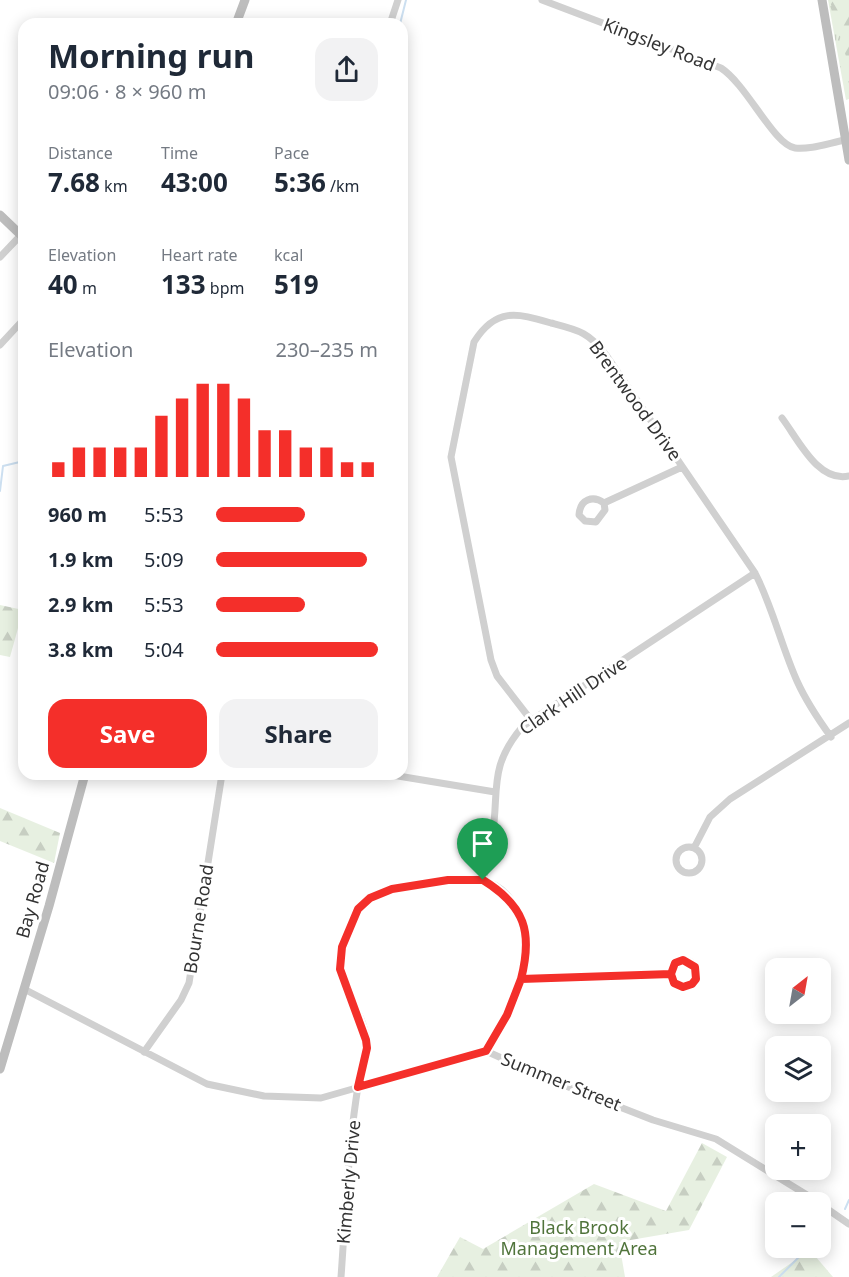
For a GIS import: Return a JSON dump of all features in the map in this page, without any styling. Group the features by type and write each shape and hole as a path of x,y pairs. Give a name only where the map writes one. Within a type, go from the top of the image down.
{"main road":[{"path":"238,18 245,0"},
{"path":"822,0 849,160"},
{"path":"0,215 18,232"},
{"name":"Bay Road","path":"0,1069 83,780"}],"street":[{"path":"392,18 398,0"},
{"name":"Kingsley Road","path":"542,0 721,69 741,85 782,142 792,147 802,148 845,140"},
{"path":"0,257 18,240"},
{"name":"Brentwood Drive","path":"531,720 497,675 491,660 451,457 474,342 482,329 495,320 511,314 525,315 578,330 594,339 755,573 771,604 797,682 809,705 831,736"},
{"path":"0,345 18,326"},
{"path":"782,418 820,470 838,478 849,476"},
{"path":"604,503 682,467"},
{"name":"Clark Hill Drive","path":"483,880 492,840 495,792 502,754 510,741 531,720 755,573"},
{"path":"694,848 710,817 730,800 849,723"},
{"path":"408,778 495,792"},
{"name":"Bourne Road","path":"144,1052 181,1000 189,983 221,780"},
{"path":"694,848 702,856 702,864 694,873 686,873 679,869 676,856 681,849 694,848"},
{"name":"Kimberly Drive","path":"341,1277 348,1165 358,1087 367,1048 340,969 342,947 358,909 370,898 392,889 448,880 483,880"},
{"path":"483,880 514,904 526,934 526,960 521,979 507,1015 486,1051"},
{"path":"521,979 671,974"},
{"name":"Summer Street","path":"24,989 207,1084 264,1096 321,1098 486,1051 543,1077 653,1120 716,1139 802,1192"},
{"name":"Summer Street","path":"831,1211 849,1224"}],"green space":[{"path":"828,0 849,0 849,99 846,100"},
{"path":"849,0 849,67 830,1"},
{"path":"0,605 18,609 18,628 10,657 0,655"},
{"path":"0,808 60,833 54,863 0,841"},
{"name":"Black Brook Management Area","path":"702,1143 727,1157 689,1230 619,1242 625,1277 437,1277 460,1237 483,1249 594,1184 666,1211"},
{"path":"798,1258 817,1258 833,1277 771,1277"}],"waterway":[{"path":"402,18 406,0"},
{"path":"0,491 3,466 18,462"},
{"path":"845,1209 849,1200"},
{"path":"779,1277 798,1258"}],"route":[{"path":"483,880 448,880 392,889 370,898 358,909 342,947 340,962 341,979 361,1023 366,1040 366,1055 358,1087 486,1051 507,1015 521,979 671,974 674,983 683,987 692,984 696,979 694,964 683,960 675,963 671,974 587,978 521,979 526,960 526,934 521,918 514,904 483,880"}]}
